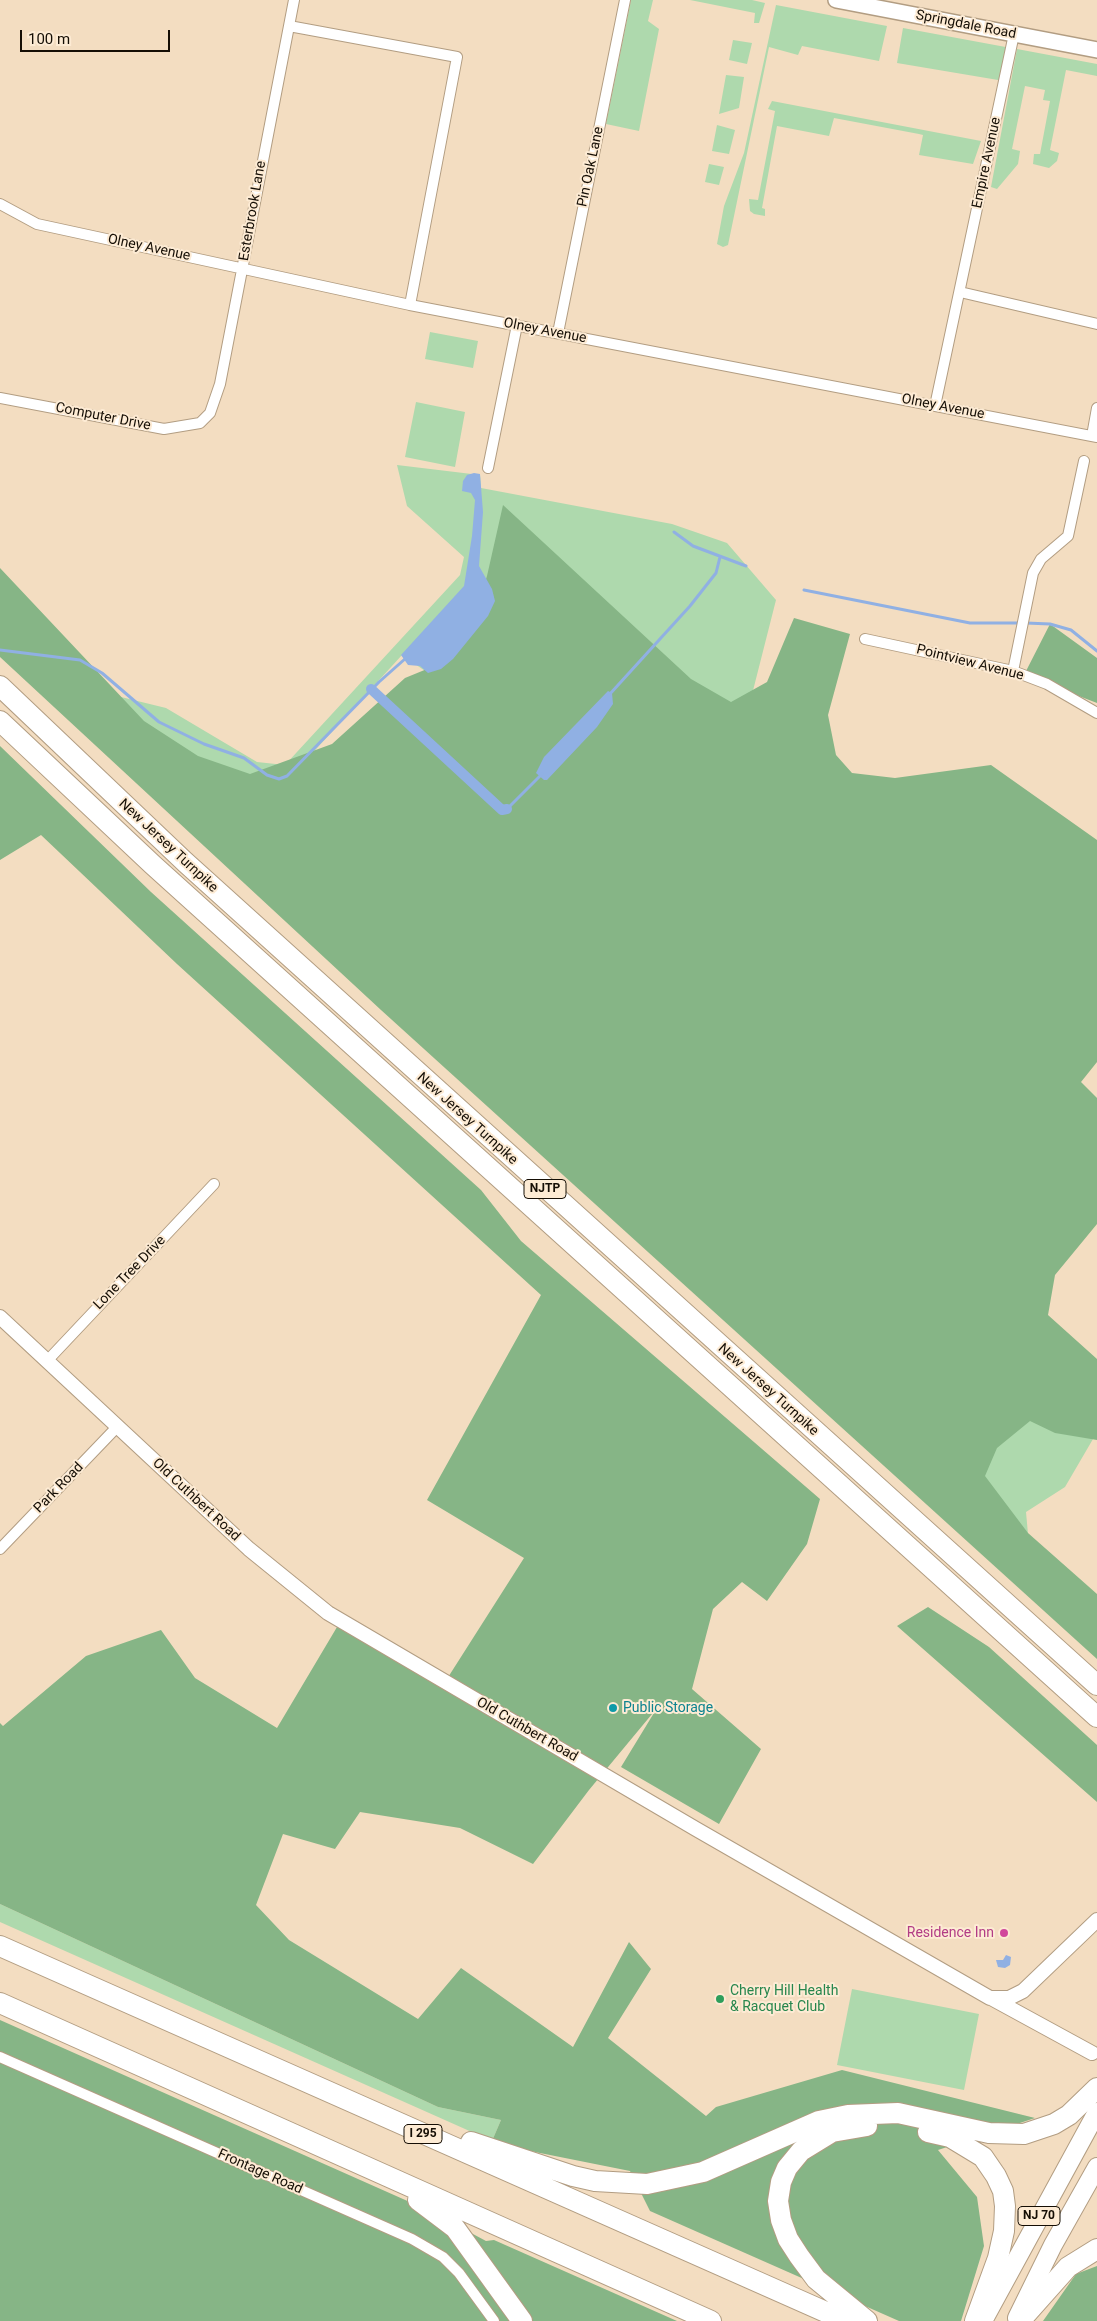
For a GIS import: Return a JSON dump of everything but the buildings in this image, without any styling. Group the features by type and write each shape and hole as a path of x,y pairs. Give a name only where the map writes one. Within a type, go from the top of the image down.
{"highway":[{"name":"New Jersey Turnpike","path":"0,686 199,876 1097,1685"},
{"name":"New Jersey Turnpike","path":"0,721 160,872 1097,1717"},
{"name":"I 295","path":"0,1946 846,2321"},
{"path":"0,2003 710,2321"},
{"path":"284,2073 537,2165 595,2181 631,2184 676,2179 703,2172 820,2121 848,2115 898,2113 989,2133 1024,2134 1054,2124 1069,2115 1097,2088"},
{"name":"NJ 70","path":"983,2321 1097,2112"},
{"path":"867,2321 816,2279 799,2256 788,2238 781,2220 778,2200 786,2168 801,2151 832,2132 855,2127 885,2126 919,2129 958,2142 983,2158 1000,2183 1005,2206 1004,2231 998,2258 976,2321"},
{"path":"320,2146 437,2212 454,2228 522,2321"},
{"name":"NJ 70","path":"1016,2321 1053,2244 1097,2166"},
{"path":"1020,2321 1068,2267 1097,2248"}],"main road":[{"name":"Springdale Road","path":"836,0 1097,50"}],"street":[{"name":"Esterbrook Lane","path":"204,419 210,413 220,384 294,0"},
{"name":"Pin Oak Lane","path":"558,333 625,0"},
{"path":"289,26 457,57 410,304"},
{"name":"Empire Avenue","path":"935,406 1014,34"},
{"name":"Olney Avenue","path":"0,204 37,224 242,269 410,304 1094,437"},
{"path":"960,292 1097,324"},
{"path":"488,468 517,325"},
{"name":"Computer Drive","path":"0,398 164,429 185,427 204,419"},
{"path":"1094,437 1097,408"},
{"path":"1014,671 1033,573 1041,559 1065,540 1072,526 1084,461"},
{"name":"Pointview Avenue","path":"865,639 1014,671 1047,684 1097,713"},
{"name":"Lone Tree Drive","path":"47,1361 214,1184"},
{"name":"Old Cuthbert Road","path":"0,1317 249,1550 328,1613 696,1829 990,1998 1092,2053"},
{"name":"Park Road","path":"0,1549 117,1427"},
{"path":"990,1998 1009,1998 1023,1991 1097,1920"},
{"name":"Frontage Road","path":"0,2058 412,2239 443,2257 459,2273 494,2321"}],"green space":[{"path":"631,0 653,0 648,21 659,29 639,131 606,124"},
{"path":"690,0 752,0 765,3 759,23 754,23 755,13"},
{"path":"776,5 887,26 879,61 802,46 798,55 769,47 728,245 723,247 717,244 724,206 744,153"},
{"path":"903,28 1011,48 1004,81 897,63"},
{"path":"733,40 752,43 747,64 729,60"},
{"path":"1017,49 1097,64 1097,76 1066,70 1050,150 1059,153 1057,161 1049,168 1033,164 1034,154 1040,154 1050,101 1043,100 1045,90 1025,86 1012,149 1020,151 1018,164 997,189 991,187"},
{"path":"726,75 744,77 739,108 719,114"},
{"path":"772,101 981,141 973,164 919,155 923,135 919,134 834,118 829,136 777,126 762,208 765,209 765,216 754,214 750,211 749,199 758,200 775,111 768,109"},
{"path":"717,125 735,130 729,154 712,151"},
{"path":"709,164 724,167 719,185 705,182"},
{"path":"430,332 478,341 473,368 425,359"},
{"path":"416,402 465,412 455,467 405,457"},
{"path":"397,465 480,475 481,488 672,524 727,543 776,600 744,726 428,673 402,655 255,816 1093,1439 1065,1487 1026,1512 1028,1534 1097,1594 23,673 166,708 257,762 285,765 460,575 464,557 407,506"},
{"path":"503,505 691,679 731,702 767,682 794,618 850,634 828,715 836,755 852,773 895,778 991,765 1097,840 1097,1062 1081,1082 1097,1098 1097,1224 1055,1275 1048,1315 1097,1359 1097,1440 1055,1433 1030,1421 997,1448 985,1476 1028,1533 1097,1594 1097,1659 381,1010 0,657 0,568 144,721 198,756 250,774 332,744 405,678 444,662 472,624 487,576"},
{"path":"1050,624 1097,658 1097,703 1024,675"},
{"path":"0,746 151,892 481,1190 521,1241 820,1499 807,1544 767,1601 742,1582 713,1609 692,1689 761,1749 719,1824 621,1767 657,1708 589,1790 533,1864 460,1828 360,1812 335,1849 283,1834 256,1905 289,1940 418,2019 461,1968 573,2047 629,1942 651,1969 608,2038 706,2116 716,2107 842,2070 1035,2118 938,2150 977,2197 984,2246 961,2321 899,2321 650,2211 630,2171 500,2145 492,2141 501,2120 438,2107 0,1904 0,1723 3,1726 86,1656 161,1630 195,1678 277,1728 340,1622 445,1682 524,1558 427,1500 541,1295 177,964 41,835 0,860"},
{"path":"928,1607 989,1647 1097,1745 1097,1802 897,1626"},
{"path":"0,1904 438,2107 501,2120 492,2141 0,1922"},
{"path":"852,1989 979,2014 964,2090 837,2065"},
{"path":"0,2020 430,2211 486,2241 494,2240 677,2321 0,2321"},
{"path":"1097,2266 1097,2321 1043,2321 1076,2274"}],"water":[{"path":"480,474 483,512 479,566 492,589 495,601 488,616 453,659 441,669 428,673 420,666 408,665 401,655 464,586 472,536 475,500 471,493 462,491 463,481 467,475"},
{"path":"608,691 612,693 613,704 597,727 547,780 544,780 536,773 544,757"},
{"path":"1006,1955 1011,1957 1010,1965 1005,1968 998,1967 996,1960 1003,1960"}],"waterway":[{"path":"674,532 693,546 746,566"},
{"path":"609,695 690,606 716,573 720,557"},
{"path":"804,590 970,623 1020,623"},
{"path":"1026,623 1050,624 1071,630 1097,651"},
{"path":"0,650 80,660 102,673 159,722 204,744 244,758 267,775 279,779 287,776 379,682 406,658"},
{"path":"371,689 502,810 507,809"},
{"path":"507,809 542,774"}],"place":[{"name":"Public Storage","path":"613,1708"},
{"name":"Residence Inn","path":"1004,1933"},
{"name":"Cherry Hill Health & Racquet Club","path":"720,1999"}]}
